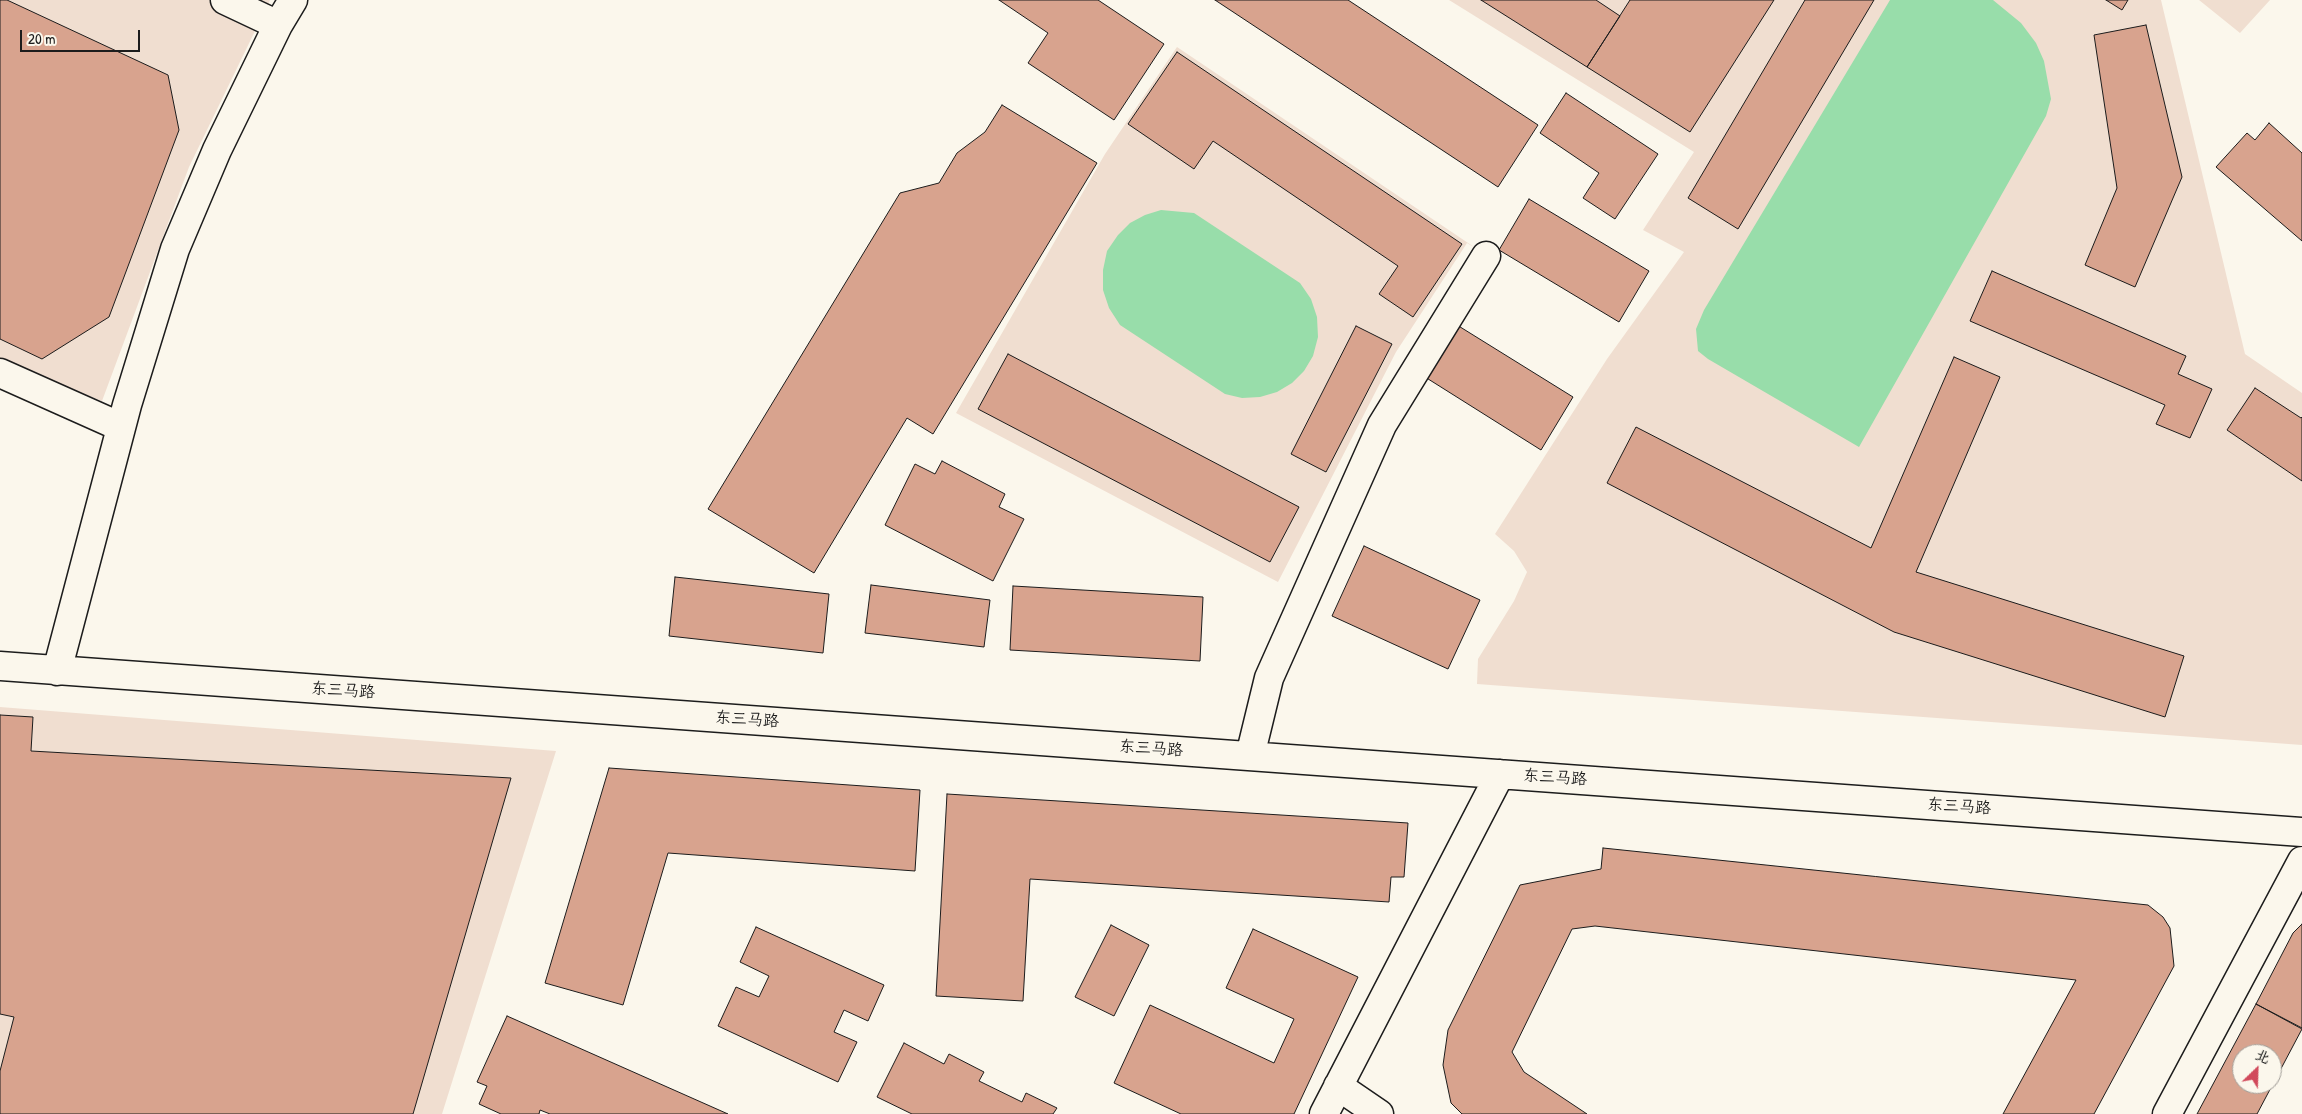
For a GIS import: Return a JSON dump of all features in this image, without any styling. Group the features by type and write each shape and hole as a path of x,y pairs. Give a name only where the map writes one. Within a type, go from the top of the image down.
{"street":[{"path":"225,0 278,26"},
{"path":"57,671 121,427 175,249 217,150 292,0"},
{"path":"1250,756 1269,678 1382,425 1486,256"},
{"path":"0,374 121,427"},
{"name":"东三马路","path":"0,666 2302,832"},
{"path":"1324,1114 1500,774"},
{"path":"2167,1114 2302,861"},
{"path":"1338,1086 1379,1114"}],"shaded area":[{"path":"0,0 270,0 189,167 102,401 0,362"},
{"path":"1449,0 2161,0 2245,354 2302,393 2302,745 1477,684 1478,659 1514,601 1527,572 1514,551 1495,534 1607,359 1684,252 1643,230 1694,152"},
{"path":"2199,0 2270,0 2240,33"},
{"path":"1177,47 1477,249 1467,243 1396,352 1278,582 956,413 1105,154"},
{"path":"0,707 556,751 442,1114 0,1114"}],"green space":[{"path":"1890,0 1993,0 2021,23 2036,43 2044,61 2051,99 2046,116 1859,447 1708,359 1698,351 1696,329 1704,310"},
{"path":"1161,210 1194,213 1300,283 1311,299 1317,317 1318,337 1313,356 1304,371 1292,383 1277,392 1260,397 1242,398 1225,394 1120,325 1109,308 1103,290 1103,270 1107,251 1118,235 1130,223 1145,215"}],"building":[{"path":"0,0 7,0 168,75 179,130 109,317 42,359 0,339"},
{"path":"999,0 1098,0 1164,44 1114,120 1028,63 1048,33"},
{"path":"1215,0 1348,0 1538,125 1498,187"},
{"path":"1481,0 1596,0 1620,16 1587,67"},
{"path":"1630,0 1774,0 1690,132 1587,67"},
{"path":"1805,0 1874,0 1738,229 1688,198"},
{"path":"2106,0 2128,0 2122,10"},
{"path":"2146,25 2182,177 2135,287 2085,265 2117,188 2094,35"},
{"path":"1177,52 1462,244 1413,317 1379,294 1398,266 1213,141 1194,169 1128,124"},
{"path":"1566,93 1658,154 1615,219 1583,198 1599,173 1540,133"},
{"path":"1002,105 1097,163 933,434 907,418 814,573 708,509 900,193 939,183 957,153 985,132"},
{"path":"2269,123 2302,153 2302,241 2216,167 2247,133 2255,140"},
{"path":"1529,199 1649,271 1619,322 1499,250"},
{"path":"1992,271 2186,356 2178,374 2212,389 2190,438 2156,424 2165,405 1970,321"},
{"path":"1457,325 1573,397 1541,450 1425,377"},
{"path":"1356,326 1392,344 1326,472 1291,454"},
{"path":"1008,354 1299,507 1270,562 978,409"},
{"path":"1954,357 2000,377 1916,572 2184,656 2165,717 1894,632 1607,483 1636,427 1871,548"},
{"path":"2255,388 2302,417 2302,481 2227,430"},
{"path":"942,461 1005,494 999,507 1024,519 993,581 885,525 915,464 935,474"},
{"path":"1364,546 1480,600 1448,669 1332,616"},
{"path":"675,577 829,594 823,653 669,636"},
{"path":"871,585 990,600 984,647 865,633"},
{"path":"1013,586 1203,597 1200,661 1010,650"},
{"path":"0,715 33,717 31,751 511,778 413,1114 0,1114 0,1071 14,1017 0,1014"},
{"path":"609,768 920,790 915,871 668,853 623,1005 545,983"},
{"path":"947,794 1408,823 1404,877 1391,877 1389,902 1030,879 1023,1001 936,996"},
{"path":"1603,848 2148,905 2163,917 2170,928 2174,966 2094,1114 2003,1114 2076,980 1595,926 1572,929 1512,1052 1524,1072 1587,1114 1462,1114 1451,1103 1443,1065 1448,1030 1520,885 1601,869"},
{"path":"2302,924 2302,1028 2256,1004 2293,933"},
{"path":"1111,925 1149,945 1114,1016 1075,997"},
{"path":"756,927 884,985 868,1021 844,1010 834,1032 857,1042 838,1082 718,1026 736,987 759,997 769,976 740,962"},
{"path":"1253,929 1358,977 1294,1114 1181,1114 1114,1083 1150,1005 1274,1063 1294,1019 1226,988"},
{"path":"2256,1004 2302,1029 2282,1067 2282,1044 2235,1044"},
{"path":"507,1016 728,1114 550,1114 540,1110 539,1114 501,1114 479,1104 487,1086 477,1082"},
{"path":"904,1043 944,1064 949,1054 984,1072 979,1081 1022,1102 1026,1093 1057,1108 1053,1114 912,1114 877,1097"},
{"path":"2232,1049 2232,1094 2268,1094 2257,1114 2197,1114"}]}
